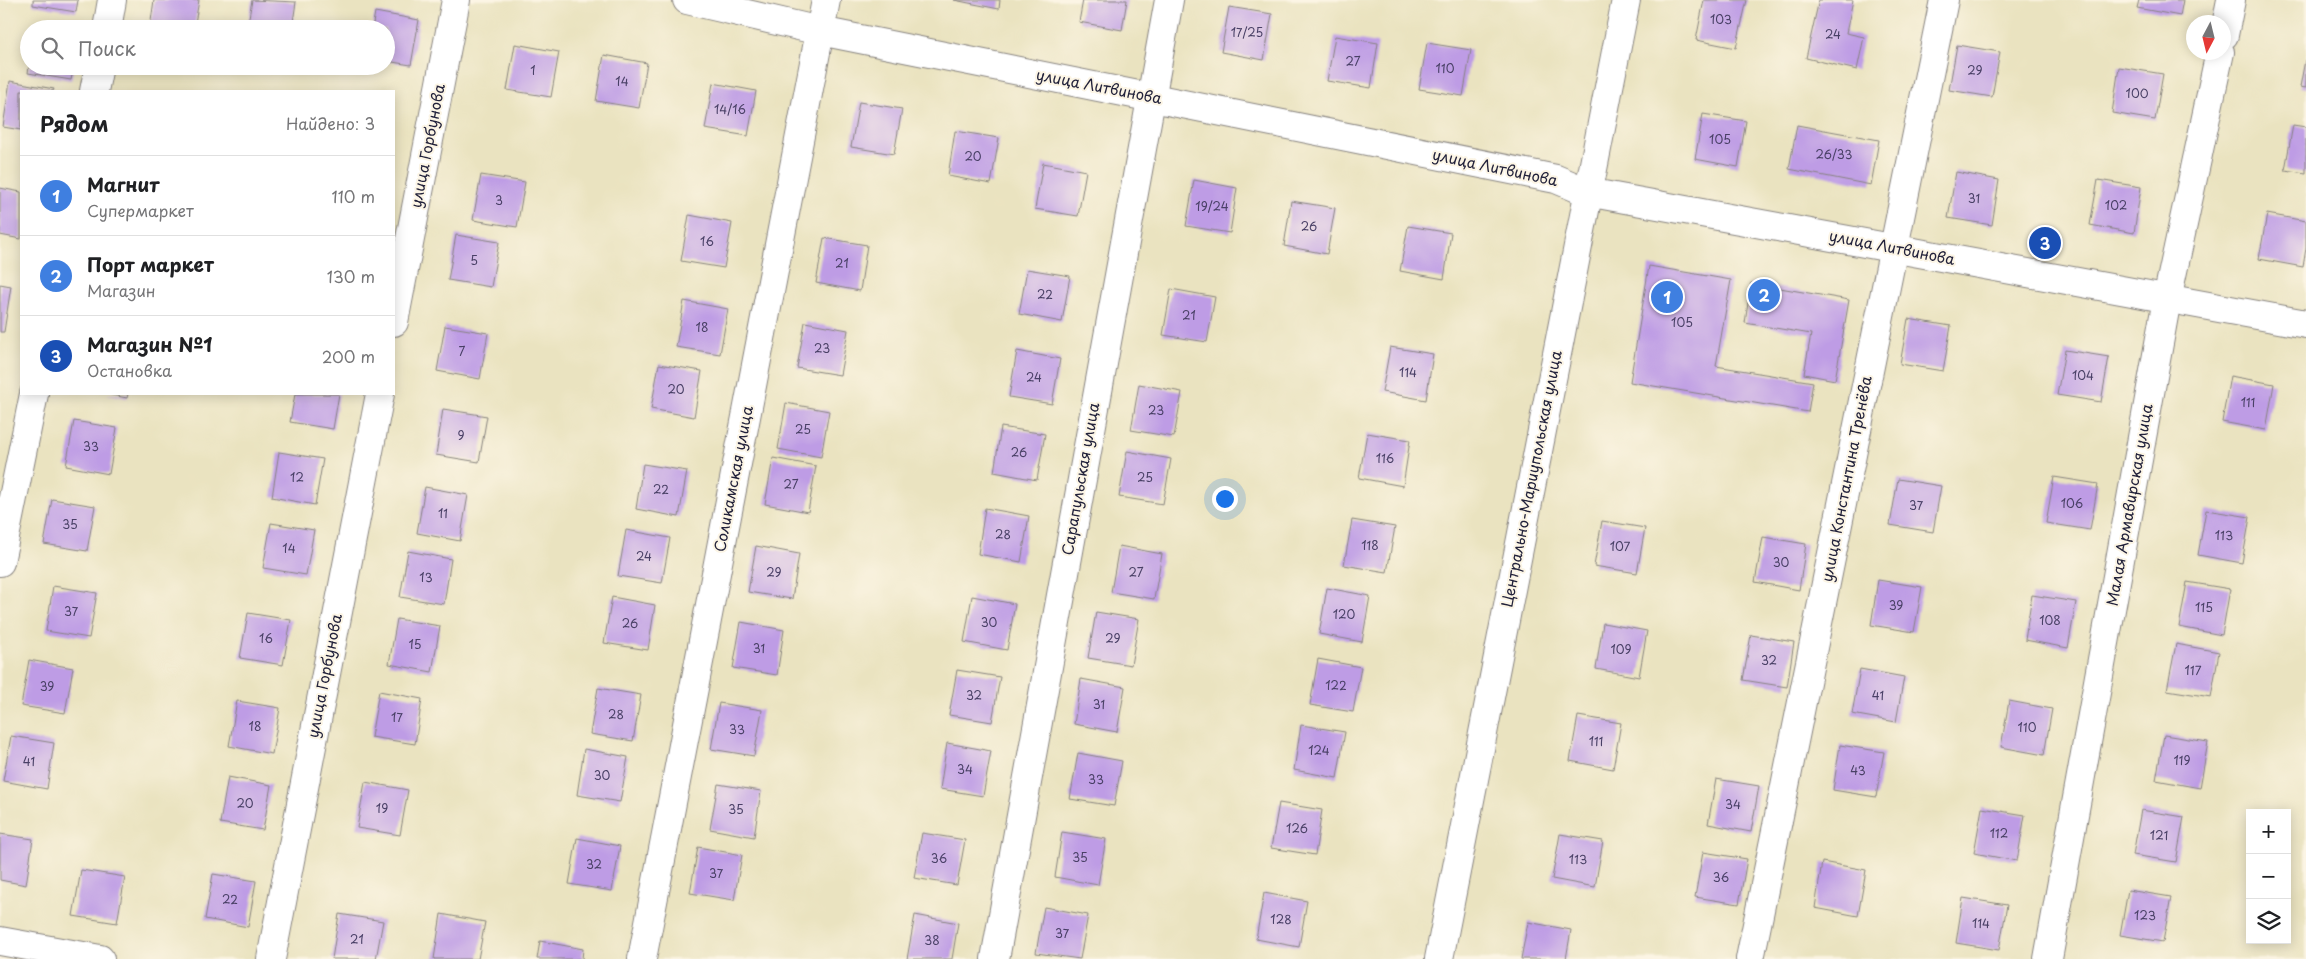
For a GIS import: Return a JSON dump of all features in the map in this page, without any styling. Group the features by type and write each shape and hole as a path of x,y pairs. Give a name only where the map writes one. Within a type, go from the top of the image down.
{"street":[{"path":"109,20 112,0"},
{"name":"улица Горбунова","path":"395,317 456,0"},
{"name":"улица Литвинова","path":"687,0 820,30 1556,180 1587,192 2306,324"},
{"name":"Соликамская улица","path":"642,959 826,0"},
{"name":"Сарапульская улица","path":"995,959 1169,0"},
{"name":"Центрально-Мариупольская улица","path":"1439,959 1587,192 1626,0"},
{"name":"улица Константина Тренёва","path":"1750,959 1944,0"},
{"path":"2228,15 2231,0"},
{"name":"Малая Армавирская улица","path":"2048,959 2168,299 2218,60"},
{"path":"94,90 97,75"},
{"path":"0,562 34,395"},
{"name":"улица Горбунова","path":"271,959 380,395"},
{"path":"0,941 100,959"}],"building":[{"path":"33,0 78,0 76,12 33,5"},
{"path":"154,0 199,0 196,20 151,20"},
{"path":"252,0 296,2 293,20 249,20"},
{"path":"954,0 1000,0 999,9"},
{"path":"1083,0 1127,0 1122,30 1079,22"},
{"path":"1704,0 1747,0 1736,48 1696,40"},
{"path":"1819,0 1853,0 1846,33 1864,37 1857,70 1806,58"},
{"path":"2139,0 2183,0 2180,16 2137,8"},
{"path":"1229,7 1272,14 1264,60 1221,52"},
{"path":"375,12 419,20 411,65 395,62 395,20 374,20"},
{"path":"1335,36 1378,43 1371,88 1327,81"},
{"path":"1427,43 1471,50 1463,96 1419,89"},
{"path":"515,44 559,52 551,97 507,90"},
{"path":"1957,45 2000,52 1992,97 1949,90"},
{"path":"604,55 647,63 639,108 596,101"},
{"path":"2306,61 2306,88 2300,87"},
{"path":"2119,67 2163,74 2155,120 2112,113"},
{"path":"40,75 72,75 71,80"},
{"path":"10,81 54,89 20,90 20,130 3,127"},
{"path":"713,83 756,91 748,136 705,129"},
{"path":"859,102 902,109 894,154 851,147"},
{"path":"1703,114 1746,121 1738,167 1695,159"},
{"path":"1797,125 1879,140 1871,185 1789,169"},
{"path":"2293,125 2306,127 2306,173 2285,170"},
{"path":"955,131 999,138 991,184 948,176"},
{"path":"1043,163 1086,171 1078,216 1035,209"},
{"path":"1956,172 1999,180 1992,225 1948,218"},
{"path":"481,175 525,182 517,227 473,220"},
{"path":"1194,180 1237,188 1230,233 1186,226"},
{"path":"2098,180 2141,187 2134,233 2090,225"},
{"path":"0,188 20,192 20,239 0,235"},
{"path":"1291,201 1335,208 1327,254 1284,246"},
{"path":"2267,214 2306,221 2306,248 2303,267 2259,259"},
{"path":"689,215 732,223 724,268 681,261"},
{"path":"1408,226 1451,233 1444,279 1400,271"},
{"path":"456,235 499,242 491,287 448,280"},
{"path":"824,238 867,245 860,291 816,283"},
{"path":"1649,266 1731,280 1716,366 1813,382 1808,412 1630,382"},
{"path":"1027,269 1070,276 1062,322 1019,314"},
{"path":"1751,283 1849,300 1835,380 1804,374 1811,334 1745,323"},
{"path":"0,284 11,286 4,332 0,332"},
{"path":"1171,289 1215,297 1207,342 1163,335"},
{"path":"684,301 728,309 720,354 676,347"},
{"path":"1908,319 1951,326 1943,371 1900,364"},
{"path":"805,322 848,330 840,375 797,368"},
{"path":"445,326 488,333 480,379 437,371"},
{"path":"1390,347 1433,354 1426,400 1382,392"},
{"path":"2065,350 2109,357 2101,402 2057,395"},
{"path":"1017,351 1060,359 1052,404 1009,397"},
{"path":"659,364 702,371 694,417 651,409"},
{"path":"2230,376 2274,384 2266,430 2222,422"},
{"path":"1139,384 1182,392 1174,437 1131,430"},
{"path":"112,395 128,395 127,398"},
{"path":"295,395 339,395 333,429 290,422"},
{"path":"786,403 829,411 821,457 778,449"},
{"path":"443,409 487,416 479,462 436,455"},
{"path":"74,421 117,428 109,474 66,466"},
{"path":"1001,427 1045,434 1037,480 994,472"},
{"path":"1367,433 1410,440 1403,486 1359,478"},
{"path":"1127,451 1171,459 1163,504 1119,497"},
{"path":"279,452 323,459 315,505 272,497"},
{"path":"773,458 816,466 808,512 765,504"},
{"path":"643,464 687,471 679,517 636,509"},
{"path":"2054,477 2098,484 2090,530 2046,523"},
{"path":"1898,479 1941,486 1933,532 1890,525"},
{"path":"425,487 468,495 460,541 417,533"},
{"path":"52,499 95,506 87,551 44,544"},
{"path":"985,508 1029,516 1021,562 978,554"},
{"path":"2206,510 2250,517 2242,563 2198,555"},
{"path":"1352,520 1395,527 1387,572 1344,565"},
{"path":"1602,521 1645,528 1637,573 1594,566"},
{"path":"271,523 314,530 306,575 263,568"},
{"path":"626,530 670,538 662,583 618,576"},
{"path":"1763,537 1806,544 1799,590 1755,582"},
{"path":"756,546 799,554 792,599 748,592"},
{"path":"1119,546 1162,554 1154,599 1111,592"},
{"path":"408,551 451,559 444,604 400,597"},
{"path":"1878,580 1922,587 1914,632 1871,625"},
{"path":"2187,582 2230,589 2222,635 2179,627"},
{"path":"53,586 97,593 89,638 46,631"},
{"path":"1327,588 1370,596 1362,642 1319,634"},
{"path":"2032,595 2076,602 2068,648 2025,640"},
{"path":"972,596 1015,604 1007,650 964,642"},
{"path":"612,597 655,605 648,650 604,643"},
{"path":"1096,612 1139,619 1131,665 1088,658"},
{"path":"248,613 291,620 283,665 240,658"},
{"path":"397,619 440,626 432,672 389,664"},
{"path":"741,622 784,630 777,675 733,668"},
{"path":"1603,623 1647,631 1639,677 1596,669"},
{"path":"1751,635 1794,642 1787,687 1743,680"},
{"path":"2176,644 2219,652 2211,697 2167,690"},
{"path":"1318,659 1361,667 1353,712 1310,705"},
{"path":"29,660 73,668 65,713 21,706"},
{"path":"1860,669 1904,677 1896,722 1852,714"},
{"path":"957,670 1000,677 992,722 949,715"},
{"path":"1081,679 1125,687 1117,732 1074,724"},
{"path":"598,688 641,695 633,741 590,734"},
{"path":"379,691 422,699 415,744 371,737"},
{"path":"237,701 280,708 272,754 229,746"},
{"path":"2009,701 2052,709 2044,755 2001,747"},
{"path":"719,703 762,710 754,756 711,749"},
{"path":"1578,716 1621,723 1613,769 1570,761"},
{"path":"1301,725 1345,732 1337,778 1294,770"},
{"path":"2164,735 2208,742 2200,788 2156,780"},
{"path":"11,736 54,743 47,789 3,781"},
{"path":"947,743 991,751 983,796 940,789"},
{"path":"1840,745 1884,752 1876,797 1833,790"},
{"path":"584,749 628,757 620,802 577,795"},
{"path":"1078,753 1122,761 1114,806 1070,799"},
{"path":"228,777 271,785 263,830 220,823"},
{"path":"1716,779 1759,786 1751,832 1708,824"},
{"path":"365,782 408,790 400,835 357,828"},
{"path":"718,784 761,791 754,837 710,829"},
{"path":"1279,803 1322,810 1315,855 1271,848"},
{"path":"1982,808 2025,815 2017,861 1974,853"},
{"path":"2141,810 2184,817 2176,862 2133,855"},
{"path":"1062,832 1106,839 1098,885 1055,877"},
{"path":"922,833 965,840 957,885 914,878"},
{"path":"0,834 33,839 26,885 0,880"},
{"path":"1560,834 1603,841 1595,887 1552,879"},
{"path":"577,838 620,846 612,891 569,884"},
{"path":"698,847 742,855 734,900 690,893"},
{"path":"1703,852 1747,859 1739,904 1695,897"},
{"path":"1822,862 1866,870 1858,916 1815,908"},
{"path":"81,870 125,877 117,923 73,916"},
{"path":"213,874 256,881 248,927 205,919"},
{"path":"2128,890 2171,897 2163,942 2120,935"},
{"path":"1264,893 1307,901 1299,947 1256,939"},
{"path":"1963,898 2007,905 1999,950 1956,943"},
{"path":"1044,907 1088,915 1080,959 1036,953"},
{"path":"339,914 383,921 376,959 332,959"},
{"path":"441,914 485,922 478,959 434,959"},
{"path":"915,915 958,923 952,959 907,959"},
{"path":"1528,922 1571,930 1566,959 1521,959"},
{"path":"540,941 583,949 582,959 537,959"}],"place":[{"name":"Магазин №1","path":"2045,243"},
{"name":"Порт маркет","path":"1764,295"},
{"name":"Магнит","path":"1667,297"}]}
